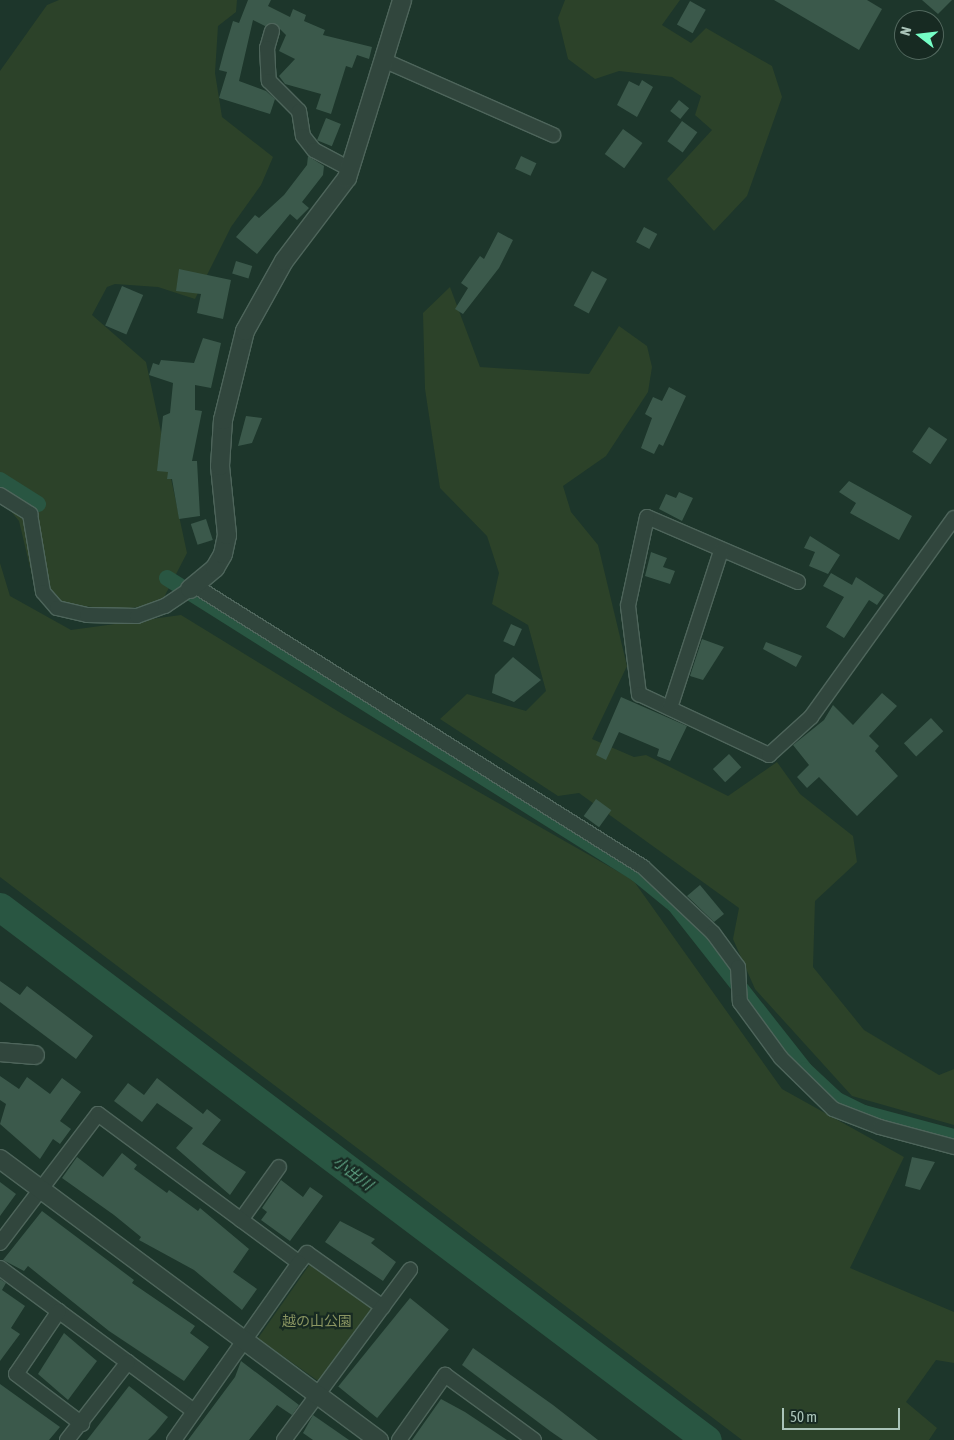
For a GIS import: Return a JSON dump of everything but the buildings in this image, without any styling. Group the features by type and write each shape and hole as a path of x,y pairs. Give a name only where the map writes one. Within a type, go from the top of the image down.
{"street":[{"path":"0,496 30,514 43,592 57,608 87,615 137,616 189,589 215,568 227,535 220,466 223,420 245,331 284,261 331,204 349,169 402,0"},
{"path":"272,31 267,48 268,81 299,111 303,136 314,150 349,169"},
{"path":"383,60 553,135"},
{"path":"798,582 721,551 647,517 628,606 639,694 769,755 811,717 954,518"},
{"path":"670,708 721,551"},
{"path":"189,589 643,867 713,933 740,976 740,1002 781,1058 833,1109 880,1127 954,1147"},
{"path":"0,1052 35,1055"},
{"path":"0,1242 98,1114 299,1263"},
{"path":"0,1159 379,1440"},
{"path":"241,1220 279,1167"},
{"path":"174,1440 307,1253 383,1307"},
{"path":"0,1268 194,1411"},
{"path":"284,1440 410,1270"},
{"path":"59,1311 16,1374 82,1424"},
{"path":"67,1440 82,1424 128,1362"},
{"path":"399,1440 445,1375 534,1440"}],"green space":[{"path":"59,0 237,0 236,12 218,26 215,73 222,117 273,157 261,185 231,227 195,299 158,287 115,284 107,287 92,315 146,362 187,553 161,603 119,610 66,604 35,588 19,521 0,498 0,71 47,5"},
{"path":"565,0 680,0 662,25 691,43 706,28 772,66 782,97 747,196 714,231 667,179 712,130 695,115 701,96 672,77 619,71 595,79 568,59 558,18"},
{"path":"450,287 480,367 589,374 619,326 647,346 652,367 648,392 606,456 563,486 571,512 598,545 627,666 592,739 634,757 646,755 728,796 777,762 800,794 853,836 857,862 815,901 813,967 864,1030 939,1075 954,1069 954,1125 852,1096 755,989 733,939 739,908 579,793 558,796 440,719 467,694 526,711 546,691 528,625 492,604 499,573 487,536 440,488 425,389 423,313"},
{"path":"0,563 10,596 71,630 181,615 344,715 633,880 782,1089 904,1157 850,1268 954,1312 954,1363 936,1360 906,1402 937,1428 929,1440 742,1440 0,877"},
{"name":"越の山公園","path":"310,1264 372,1308 320,1382 258,1339"}],"waterway":[{"path":"0,480 38,504"},
{"path":"167,578 637,874 675,905 805,1070 837,1100 864,1113 954,1137"},
{"name":"小出川","path":"0,907 707,1440"}]}
